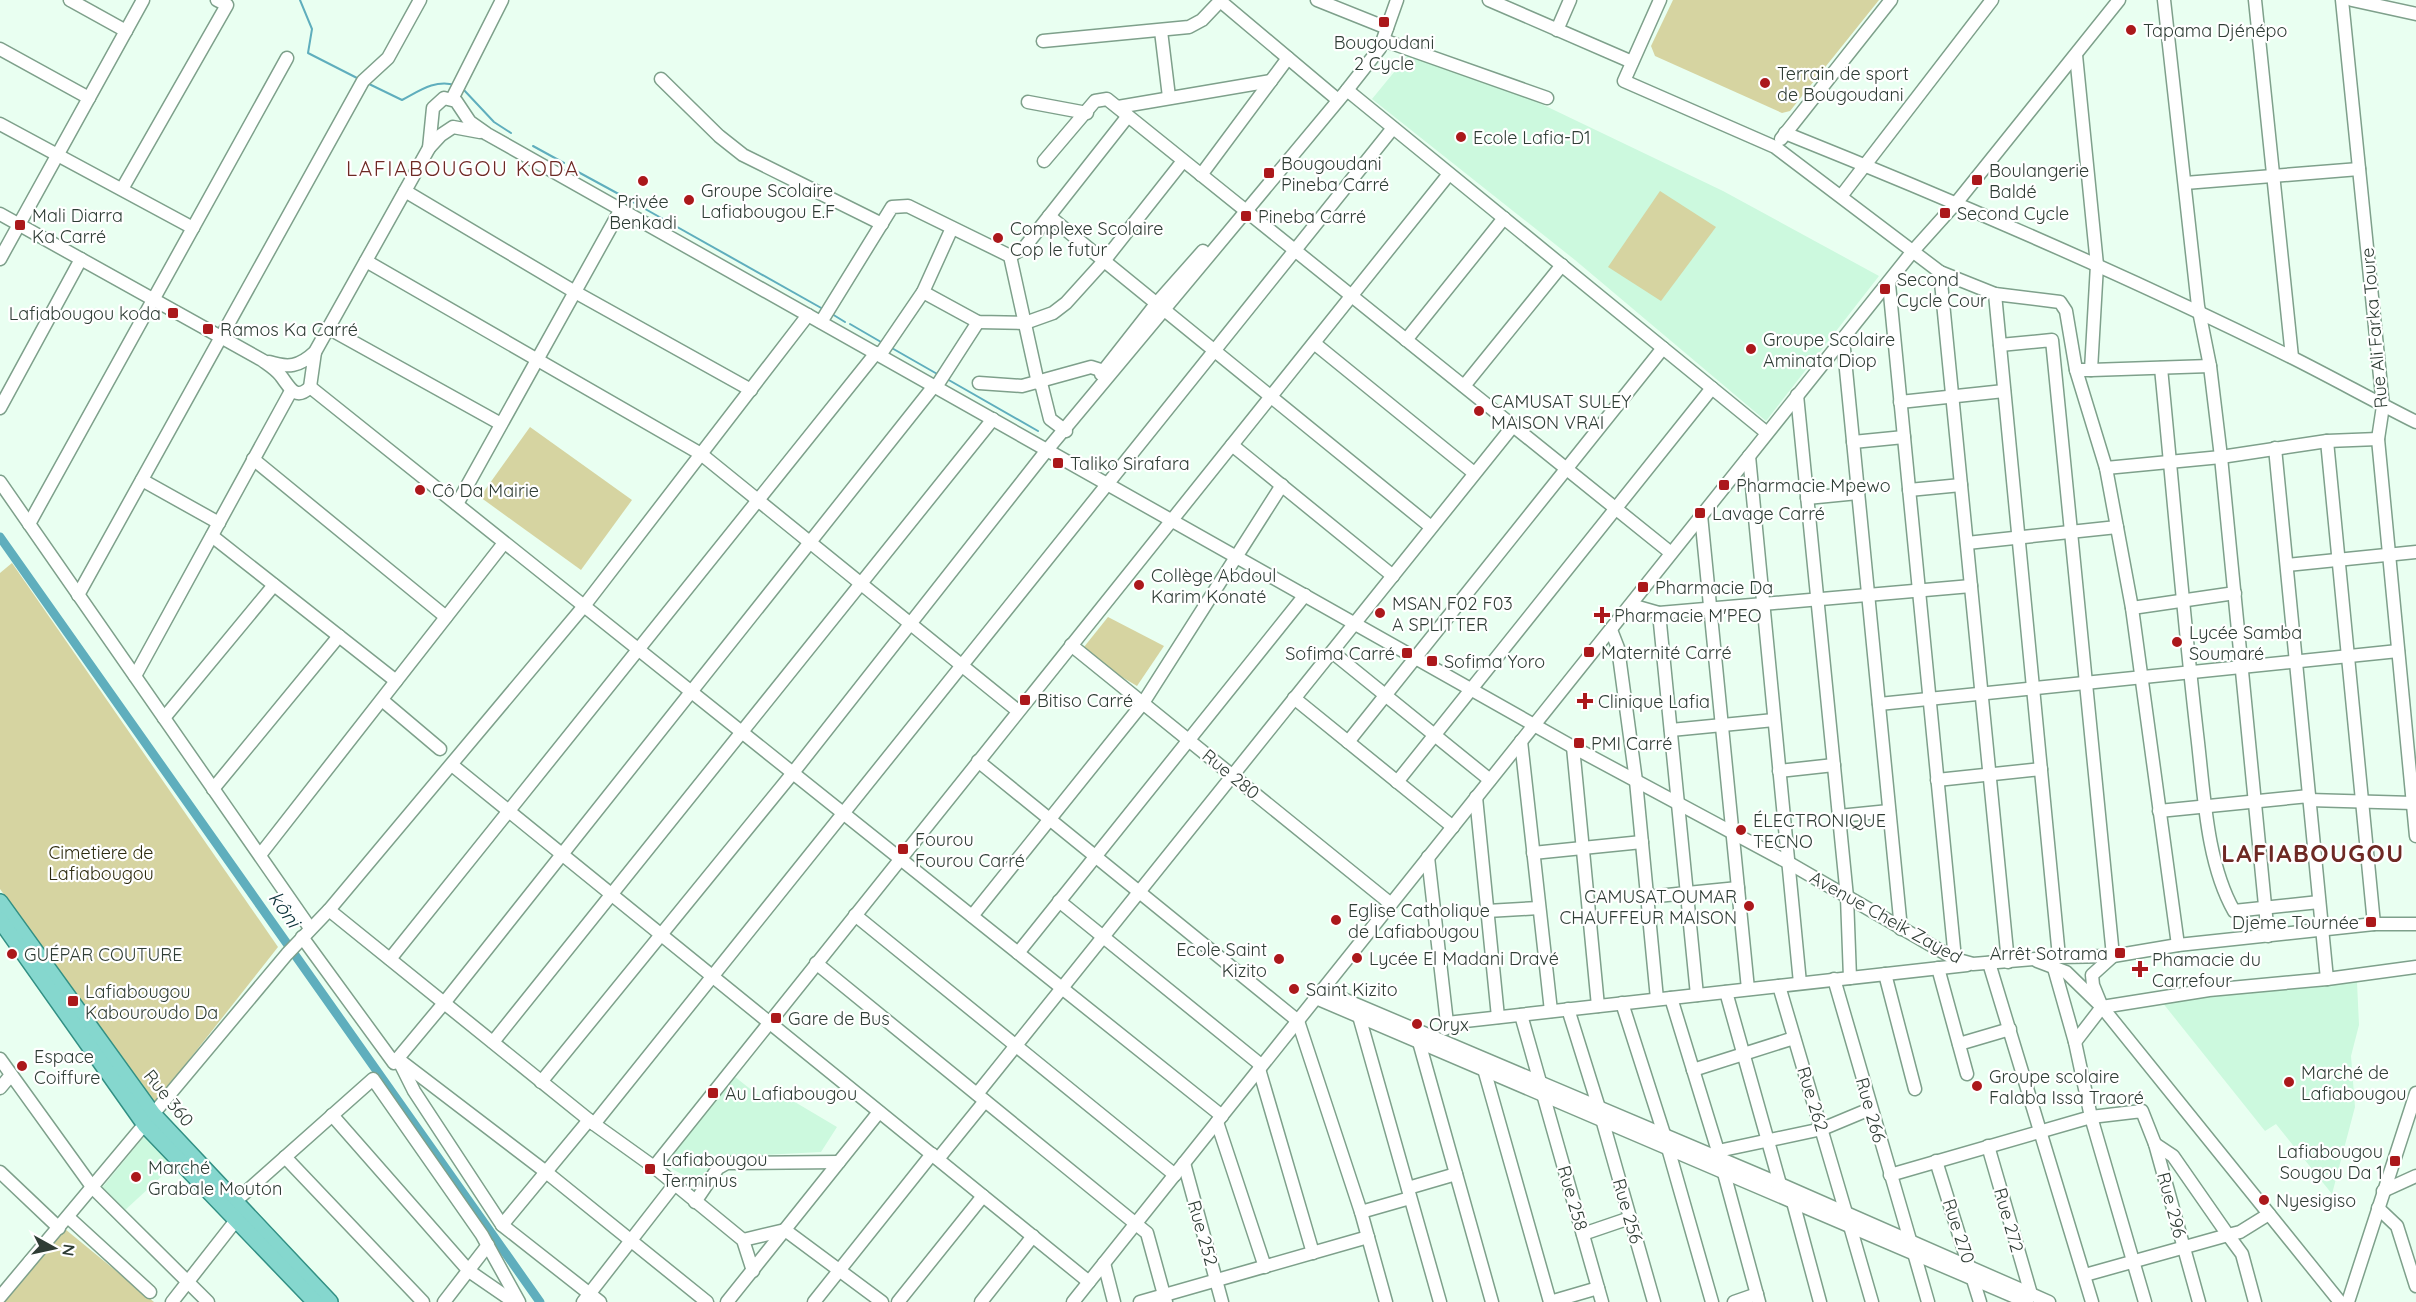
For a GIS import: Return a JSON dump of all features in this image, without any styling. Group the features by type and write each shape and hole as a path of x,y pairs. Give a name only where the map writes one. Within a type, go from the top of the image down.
{"main road":[{"name":"Rue 360","path":"0,902 149,1120"},
{"name":"Rue 360","path":"0,920 149,1120 315,1302"},
{"name":"Rue 360","path":"233,1210 330,1302"}],"street":[{"path":"70,0 126,31"},
{"path":"0,259 143,0"},
{"path":"122,189 227,5 217,0"},
{"path":"78,595 363,81 388,58 420,0"},
{"path":"291,391 303,392 311,385 315,352 328,328 429,148 459,121 456,103 502,0"},
{"path":"1043,41 1189,27 1202,20 1220,0 1338,100"},
{"path":"1317,0 1385,34 1547,98"},
{"path":"541,1082 792,774 1107,372 1233,218 1245,211 1347,90 1380,48 1397,0"},
{"path":"1489,0 1632,62"},
{"path":"1557,30 1570,0"},
{"path":"1660,0 1624,81 1774,147 1842,195 1940,272 1995,294 2060,302 2066,311 2076,370 2106,468 2132,608 2178,945"},
{"path":"1774,147 1892,0"},
{"path":"1842,195 1992,0"},
{"path":"1073,1302 1701,515 1889,284 1913,251 1957,202 2119,0"},
{"path":"2164,0 2200,314 2210,366 2221,457 2268,936"},
{"path":"2254,0 2292,357"},
{"name":"Rue Ali Farka Toure","path":"2342,0 2383,406 2378,440 2398,651 2411,728 2416,836"},
{"path":"2352,0 2416,14"},
{"path":"1161,31 1169,97"},
{"path":"0,49 89,98"},
{"path":"2076,55 2097,265 2091,370"},
{"path":"29,524 288,58"},
{"path":"1201,175 1288,58"},
{"path":"661,79 719,136 743,155 882,224"},
{"path":"1118,107 1271,81"},
{"path":"1347,90 1767,433"},
{"path":"1044,161 1095,101 1101,98 1107,99 1671,553"},
{"path":"429,148 436,104 444,99 456,103 470,122 487,134"},
{"path":"1028,102 1087,113"},
{"path":"1010,256 1024,248 1128,116"},
{"path":"433,118 442,127 487,134"},
{"path":"0,124 193,228"},
{"path":"502,1225 712,976 1393,128"},
{"path":"1785,133 1957,202 2097,265 2292,357 2416,422"},
{"name":"Avenue Cheik Zayed","path":"487,134 1573,747 1789,863 1955,959 1973,964 2036,960 2057,962 2113,956 2178,945 2374,924 2416,924"},
{"path":"923,292 978,322 1025,323 1053,313 1066,303 1104,261 1183,161"},
{"path":"2185,183 2359,169"},
{"path":"654,1167 1449,174"},
{"path":"405,191 575,292 751,390"},
{"path":"820,322 892,207 902,205 1010,256"},
{"path":"457,504 621,210"},
{"path":"0,214 262,360 284,379 291,391"},
{"path":"1049,216 1431,527"},
{"path":"1406,340 1504,218"},
{"path":"390,959 878,354 923,292 952,228"},
{"path":"1010,256 1050,419 1062,428"},
{"path":"0,408 81,259"},
{"path":"366,261 701,454 1018,711"},
{"path":"1464,386 1562,265"},
{"path":"1940,272 2008,962"},
{"path":"1889,284 1955,959"},
{"path":"1995,294 2041,769 2057,962 2091,1117 2145,1302"},
{"path":"0,1297 298,941 329,910 584,606 808,315"},
{"path":"0,482 260,855 298,941 394,1063 935,386 978,322"},
{"path":"328,328 501,424"},
{"path":"1843,339 1901,929"},
{"path":"2000,345 2052,340 2113,956 2092,975 2093,985 2102,1007"},
{"path":"1314,343 1474,473"},
{"path":"1348,742 1663,348"},
{"path":"284,379 294,366 315,352"},
{"path":"262,360 294,366 310,372 311,385 504,543 1062,988 1219,1119 1265,1267"},
{"path":"2076,370 2210,366"},
{"path":"979,383 1007,387 1040,383 1091,367 1107,372"},
{"path":"2161,368 2205,807 2221,888 2234,911 2319,903"},
{"path":"1397,782 1712,388"},
{"path":"135,676 291,391"},
{"path":"1900,402 2004,391"},
{"path":"1797,396 1839,816 1850,978"},
{"path":"493,1042 993,419"},
{"path":"814,1302 935,1157 1016,1046 1513,426"},
{"path":"1853,442 1904,437"},
{"path":"2106,468 2221,457 2327,441 2378,440"},
{"path":"2327,441 2374,924"},
{"path":"1232,445 1393,576"},
{"path":"2275,448 2327,979"},
{"path":"1749,456 1800,983"},
{"path":"253,459 446,617"},
{"path":"142,480 219,523"},
{"path":"972,916 1143,703 1282,485"},
{"path":"1909,490 1961,485"},
{"path":"1807,498 1858,493"},
{"path":"1701,515 1748,989"},
{"path":"1967,543 2117,527"},
{"path":"212,536 396,681"},
{"path":"260,855 504,543"},
{"path":"2287,565 2416,552"},
{"path":"164,718 274,585"},
{"path":"1631,605 1659,613 1971,586"},
{"path":"2132,608 2235,593"},
{"path":"1018,953 1305,595"},
{"path":"1659,613 1697,995"},
{"path":"1611,630 1618,648 1636,781 1657,999"},
{"path":"213,789 339,636"},
{"name":"Rue 280","path":"1071,645 1391,904"},
{"path":"1879,704 2398,651"},
{"path":"1332,652 1490,780"},
{"path":"1294,698 1453,827"},
{"path":"382,700 440,749"},
{"path":"1671,730 1774,720"},
{"path":"1521,741 1551,1011"},
{"path":"1573,747 1598,1006"},
{"path":"978,761 1298,1020 1361,1212 1386,1302"},
{"path":"452,765 1089,1282"},
{"path":"1779,771 1834,765"},
{"path":"1937,780 2041,769"},
{"path":"1476,797 1498,1017"},
{"path":"2160,811 2309,798 2413,802"},
{"path":"1839,816 1889,811"},
{"path":"1533,853 1642,842"},
{"path":"1428,857 1447,1023 1440,1045"},
{"path":"1647,897 1738,888"},
{"path":"1059,901 1260,1067 1313,1253"},
{"path":"1487,911 1539,908"},
{"path":"329,910 591,1122 654,1167 743,1240 753,1270"},
{"path":"855,915 1175,1175"},
{"path":"2057,962 2102,1007 2340,1302"},
{"path":"816,963 1147,1233 1165,1299"},
{"path":"1989,963 2092,1302"},
{"path":"1447,1023 1973,964"},
{"path":"2075,1042 2102,1007 2209,990 2327,979 2416,967"},
{"path":"1938,968 1967,1074"},
{"path":"1885,974 1915,1089"},
{"name":"Rue 266","path":"1834,980 1910,1240"},
{"name":"Rue 262","path":"1779,986 1846,1213"},
{"path":"1726,992 1780,1184"},
{"path":"1319,994 1359,1016 1419,1042 1440,1045 1484,1069 1542,1088"},
{"path":"1319,994 1601,1113 1793,1202 1914,1253 1972,1273"},
{"path":"1671,998 1719,1155 1758,1298 1734,1302"},
{"path":"1622,1003 1666,1142 1712,1302"},
{"name":"Rue 256","path":"1568,1009 1601,1113 1654,1302"},
{"name":"Rue 258","path":"1521,1015 1602,1302"},
{"path":"1359,1016 1440,1302"},
{"path":"1959,1044 2010,1029"},
{"path":"1693,1070 1794,1038"},
{"path":"1419,1042 1492,1302"},
{"path":"0,1059 93,1188 208,1302"},
{"path":"399,1059 546,1172 707,1302"},
{"path":"399,1059 414,1091 502,1225 586,1298 600,1302"},
{"path":"1484,1069 1550,1302 1598,1288"},
{"path":"0,1088 11,1075"},
{"path":"172,1302 189,1281 233,1210 285,1157 373,1079 488,1245 519,1302"},
{"path":"2348,1302 2383,1191 2415,1104"},
{"path":"1719,1155 1822,1129 1870,1109"},
{"name":"Rue 296","path":"2091,1117 2142,1111 2155,1144 2199,1302"},
{"path":"727,1302 879,1112"},
{"path":"332,1115 469,1271 514,1302"},
{"path":"1890,1175 2091,1117"},
{"path":"1666,1142 1719,1155 1910,1240 1972,1273 2029,1298 2049,1302"},
{"path":"2155,1144 2173,1156 2242,1254 2255,1302"},
{"name":"Rue 272","path":"1988,1146 2029,1298"},
{"path":"285,1157 423,1302"},
{"name":"Rue 270","path":"1936,1161 1980,1302"},
{"path":"695,1202 718,1168 727,1164 839,1162"},
{"name":"Rue 252","path":"1184,1163 1222,1302"},
{"path":"0,1172 59,1228"},
{"path":"1361,1212 1456,1174"},
{"path":"2383,1191 2416,1176"},
{"path":"586,1298 674,1185"},
{"path":"898,1302 983,1196"},
{"path":"1793,1202 1820,1302"},
{"path":"2378,1208 2397,1226 2416,1286"},
{"path":"2085,1275 2240,1232 2269,1214"},
{"path":"68,1217 150,1292"},
{"path":"1583,1234 1630,1218"},
{"path":"1850,1226 1872,1302"},
{"path":"743,1240 785,1230 882,1302"},
{"path":"981,1302 1033,1236"},
{"path":"1140,1302 1165,1299 1216,1280 1368,1237"},
{"path":"444,1302 488,1245"},
{"path":"1914,1253 1928,1302"},
{"path":"1104,1263 1114,1302"}],"shaded area":[{"name":"Groupe Scolaire Aminata Diop","path":"1409,54 1531,99 1723,191 1879,276 1766,421 1575,260 1372,99"},
{"name":"Marché de Lafiabougou","path":"2357,982 2359,1025 2351,1056 2355,1107 2332,1194 2276,1124 2265,1131 2158,997"},
{"path":"730,1073 768,1103 778,1092 837,1127 821,1152 724,1157 703,1185 672,1169 672,1147"},
{"name":"Marché Grabale Mouton","path":"147,1133 175,1164 124,1211 101,1189"}],"green space":[{"name":"Terrain de sport de Bougoudani","path":"1673,0 1879,0 1790,111 1782,113 1655,56 1651,46"},
{"path":"1660,191 1716,227 1661,301 1608,267"},
{"path":"530,427 632,500 581,570 480,497"},
{"name":"Cimetiere de Lafiabougou","path":"12,563 278,947 155,1103 0,889 0,573"},
{"path":"1108,617 1164,646 1137,686 1080,652"},
{"path":"65,1229 154,1302 4,1302"}],"waterway":[{"path":"300,0 312,29 308,53 359,79"},
{"path":"367,83 402,100 434,85 455,85"},
{"path":"463,89 494,122 511,133"},
{"path":"533,146 564,163"},
{"path":"569,167 626,198"},
{"path":"631,201 823,309"},
{"path":"832,314 845,322"},
{"path":"850,324 881,342"},
{"path":"890,347 939,375"},
{"path":"947,379 1038,431"},
{"name":"kôni","path":"0,537 540,1302"}],"place":[{"name":"Bougoudani 2 Cycle","path":"1384,22"},
{"name":"Tapama Djénépo","path":"2131,30"},
{"name":"Terrain de sport de Bougoudani","path":"1765,83"},
{"name":"Ecole Lafia-D1","path":"1461,137"},
{"name":"Bougoudani Pineba Carré","path":"1269,173"},
{"name":"Boulangerie Baldé","path":"1977,180"},
{"name":"Privée Benkadi","path":"643,181"},
{"name":"Groupe Scolaire Lafiabougou E.F","path":"689,200"},
{"name":"Second Cycle","path":"1945,213"},
{"name":"Pineba Carré","path":"1246,216"},
{"name":"Mali Diarra Ka Carré","path":"20,225"},
{"name":"Complexe Scolaire Cop le futur","path":"998,238"},
{"name":"Second Cycle Cour","path":"1885,289"},
{"name":"Lafiabougou koda","path":"173,313"},
{"name":"Ramos Ka Carré","path":"208,329"},
{"name":"Groupe Scolaire Aminata Diop","path":"1751,349"},
{"name":"CAMUSAT SULEY MAISON VRAI","path":"1479,411"},
{"name":"Taliko Sirafara","path":"1058,463"},
{"name":"Pharmacie Mpewo","path":"1724,485"},
{"name":"Cô Da Mairie","path":"420,490"},
{"name":"Lavage Carré","path":"1700,513"},
{"name":"Collège Abdoul Karim Konaté","path":"1139,585"},
{"name":"Pharmacie Da","path":"1643,587"},
{"name":"MSAN F02 F03 A SPLITTER","path":"1380,613"},
{"name":"Pharmacie M'PEO","path":"1602,615"},
{"name":"Lycée Samba Soumaré","path":"2177,642"},
{"name":"Maternité Carré","path":"1589,652"},
{"name":"Sofima Carré","path":"1407,653"},
{"name":"Sofima Yoro","path":"1432,661"},
{"name":"Bitiso Carré","path":"1025,700"},
{"name":"Clinique Lafia","path":"1585,701"},
{"name":"PMI Carré","path":"1579,743"},
{"name":"ÉLECTRONIQUE TECNO","path":"1741,830"},
{"name":"Fourou Fourou Carré","path":"903,849"},
{"name":"CAMUSAT OUMAR CHAUFFEUR MAISON","path":"1749,906"},
{"name":"Eglise Catholique de Lafiabougou","path":"1336,920"},
{"name":"Djeme Tournée","path":"2371,922"},
{"name":"Arrêt Sotrama","path":"2120,953"},
{"name":"GUÉPAR COUTURE","path":"12,954"},
{"name":"Lycée El Madani Dravé","path":"1357,958"},
{"name":"Ecole Saint Kizito","path":"1279,959"},
{"name":"Phamacie du Carrefour","path":"2140,969"},
{"name":"Saint Kizito","path":"1294,989"},
{"name":"Lafiabougou Kabouroudo Da","path":"73,1001"},
{"name":"Gare de Bus","path":"776,1018"},
{"name":"Oryx","path":"1417,1024"},
{"name":"Espace Coiffure","path":"22,1066"},
{"name":"Marché de Lafiabougou","path":"2289,1082"},
{"name":"Groupe scolaire Falaba Issa Traoré","path":"1977,1086"},
{"name":"Au Lafiabougou","path":"713,1093"},
{"name":"Lafiabougou Sougou Da 1","path":"2395,1161"},
{"name":"Lafiabougou Terminus","path":"650,1169"},
{"name":"Marché Grabale Mouton","path":"136,1177"},
{"name":"Nyesigiso","path":"2264,1200"}],"district":[{"name":"LAFIABOUGOU KODA","path":"463,168"},
{"name":"LAFIABOUGOU","path":"2313,853"}]}
